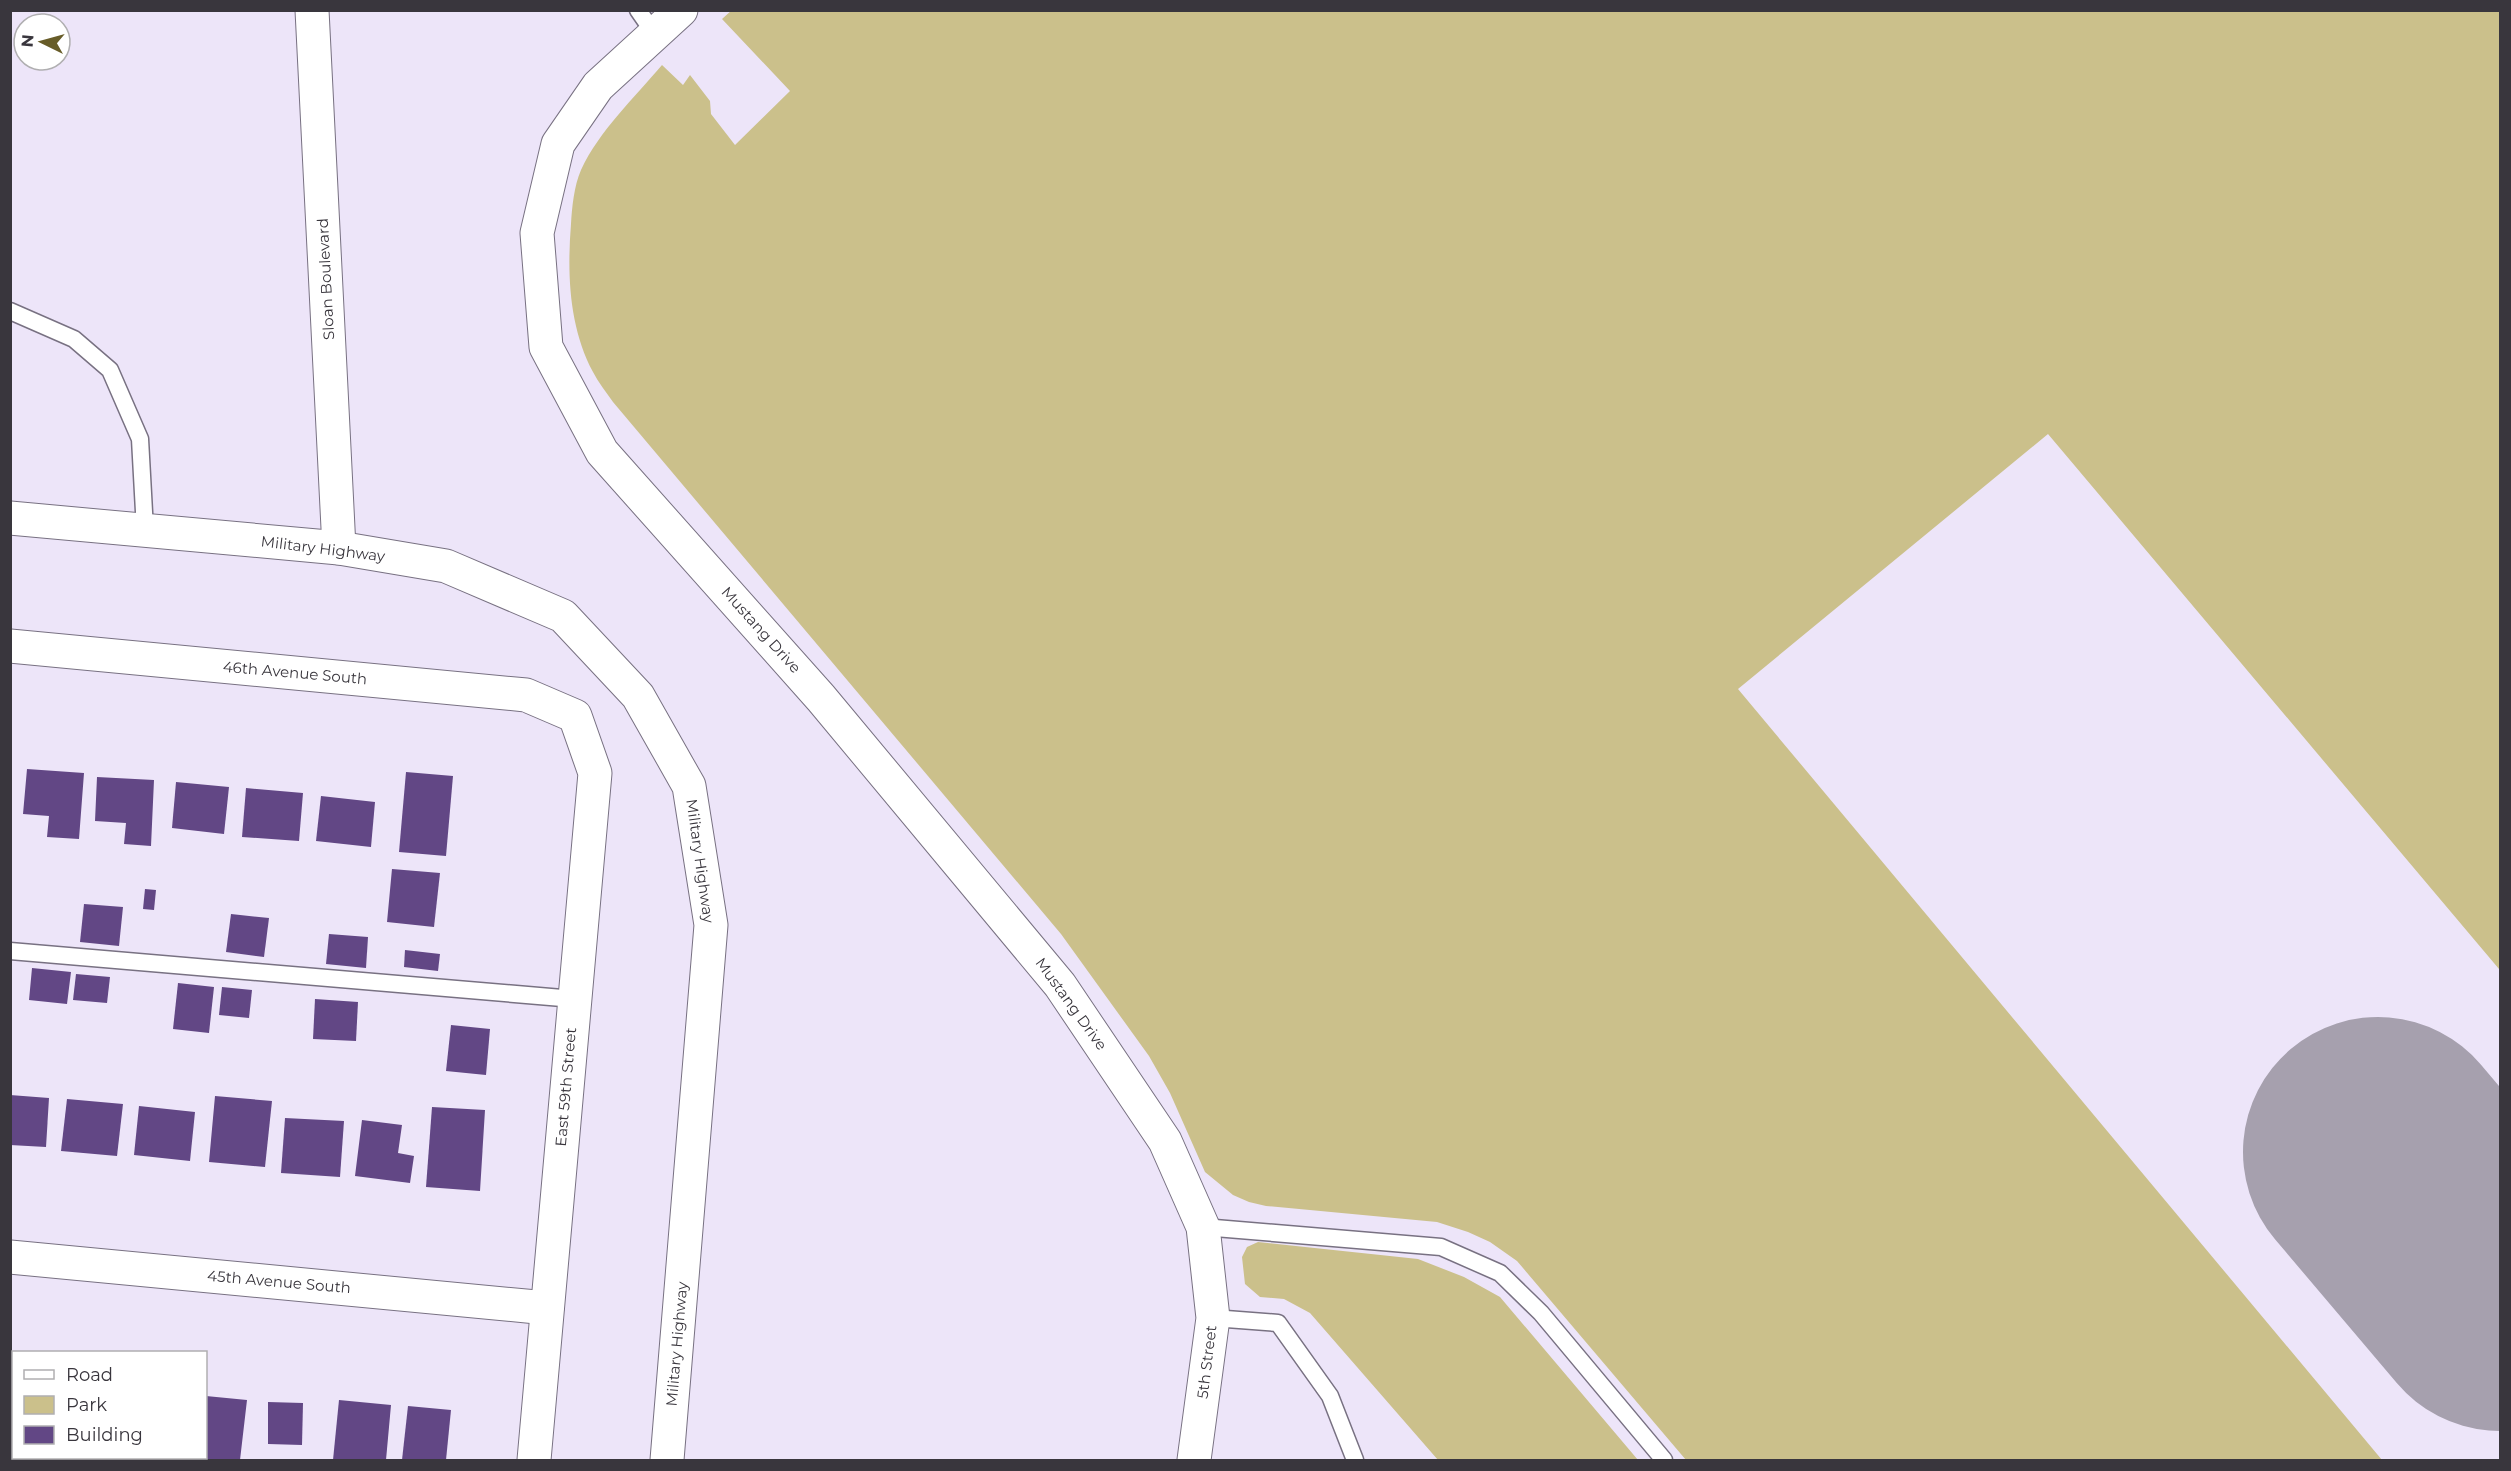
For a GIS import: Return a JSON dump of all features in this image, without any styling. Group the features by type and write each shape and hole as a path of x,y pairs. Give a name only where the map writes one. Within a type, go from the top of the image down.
{"street":[{"name":"Sloan Boulevard","path":"312,10 339,548"},
{"name":"Mustang Drive","path":"681,10 646,22 558,144 537,233 546,347 602,452 820,698 1060,985 1165,1141 1203,1227"},
{"name":"Military Highway","path":"10,518 339,548 446,566 563,616 638,696 689,786 711,925 667,1461"},
{"name":"46th Avenue South","path":"10,646 526,695 575,716"},
{"name":"East 59th Street","path":"534,1461 595,773 575,716"},
{"name":"5th Street","path":"1194,1461 1213,1318 1203,1227"},
{"name":"45th Avenue South","path":"10,1257 546,1308"}],"lane":[{"path":"10,311 74,339 110,370 140,439 145,530"},
{"path":"10,951 574,999"},
{"path":"1203,1227 1441,1247 1500,1273 1541,1313 1664,1461"},
{"path":"1213,1318 1278,1323 1330,1396 1355,1461"}],"green space":[{"path":"732,10 2500,11 2499,969 2048,434 1738,689 2382,1460 1686,1460 1517,1261 1490,1242 1437,1222 1266,1206 1249,1202 1233,1195 1205,1172 1170,1093 1149,1056 1061,934 613,402 595,376 585,355 571,300 569,262 572,211 581,170 607,128 662,65 683,85 690,75 710,101 711,114 735,145 790,91 722,19"},
{"path":"1258,1242 1418,1259 1464,1277 1500,1297 1638,1460 1438,1460 1310,1313 1284,1299 1260,1297 1245,1284 1242,1257 1247,1247"}],"building":[{"path":"27,769 84,773 79,839 47,837 49,816 23,814"},
{"path":"406,772 453,776 446,856 399,852"},
{"path":"97,777 154,780 151,846 124,844 126,823 95,821"},
{"path":"176,782 229,787 224,834 172,828"},
{"path":"246,788 303,793 299,841 242,837"},
{"path":"321,796 375,802 371,847 316,841"},
{"path":"392,869 440,873 434,927 387,922"},
{"path":"145,889 156,890 154,910 143,909"},
{"path":"84,904 123,907 119,946 80,942"},
{"path":"231,914 269,918 264,957 226,952"},
{"path":"329,934 368,937 366,968 326,964"},
{"path":"405,950 440,954 438,971 404,967"},
{"path":"32,968 71,972 67,1004 29,1000"},
{"path":"76,974 110,977 107,1003 73,1000"},
{"path":"178,983 214,987 209,1033 173,1029"},
{"path":"222,987 252,990 249,1018 219,1015"},
{"path":"315,999 358,1002 356,1041 313,1039"},
{"path":"451,1025 490,1029 486,1075 446,1071"},
{"path":"10,1095 49,1098 46,1147 10,1145"},
{"path":"215,1096 272,1101 265,1167 209,1162"},
{"path":"67,1099 123,1104 117,1156 61,1151"},
{"path":"139,1106 195,1112 190,1161 134,1155"},
{"path":"432,1107 485,1110 480,1191 426,1187"},
{"path":"285,1118 344,1121 340,1177 281,1173"},
{"path":"362,1120 402,1125 398,1153 414,1156 410,1183 355,1176"},
{"path":"10,1381 12,1381 12,1439 10,1439"},
{"path":"207,1396 247,1400 240,1460 182,1460 207,1459"},
{"path":"339,1400 391,1405 386,1460 333,1460"},
{"path":"268,1402 303,1403 302,1445 268,1444"},
{"path":"408,1406 451,1410 446,1460 402,1460"}],"runway":[{"path":"2378,1152 2500,1296"}]}
